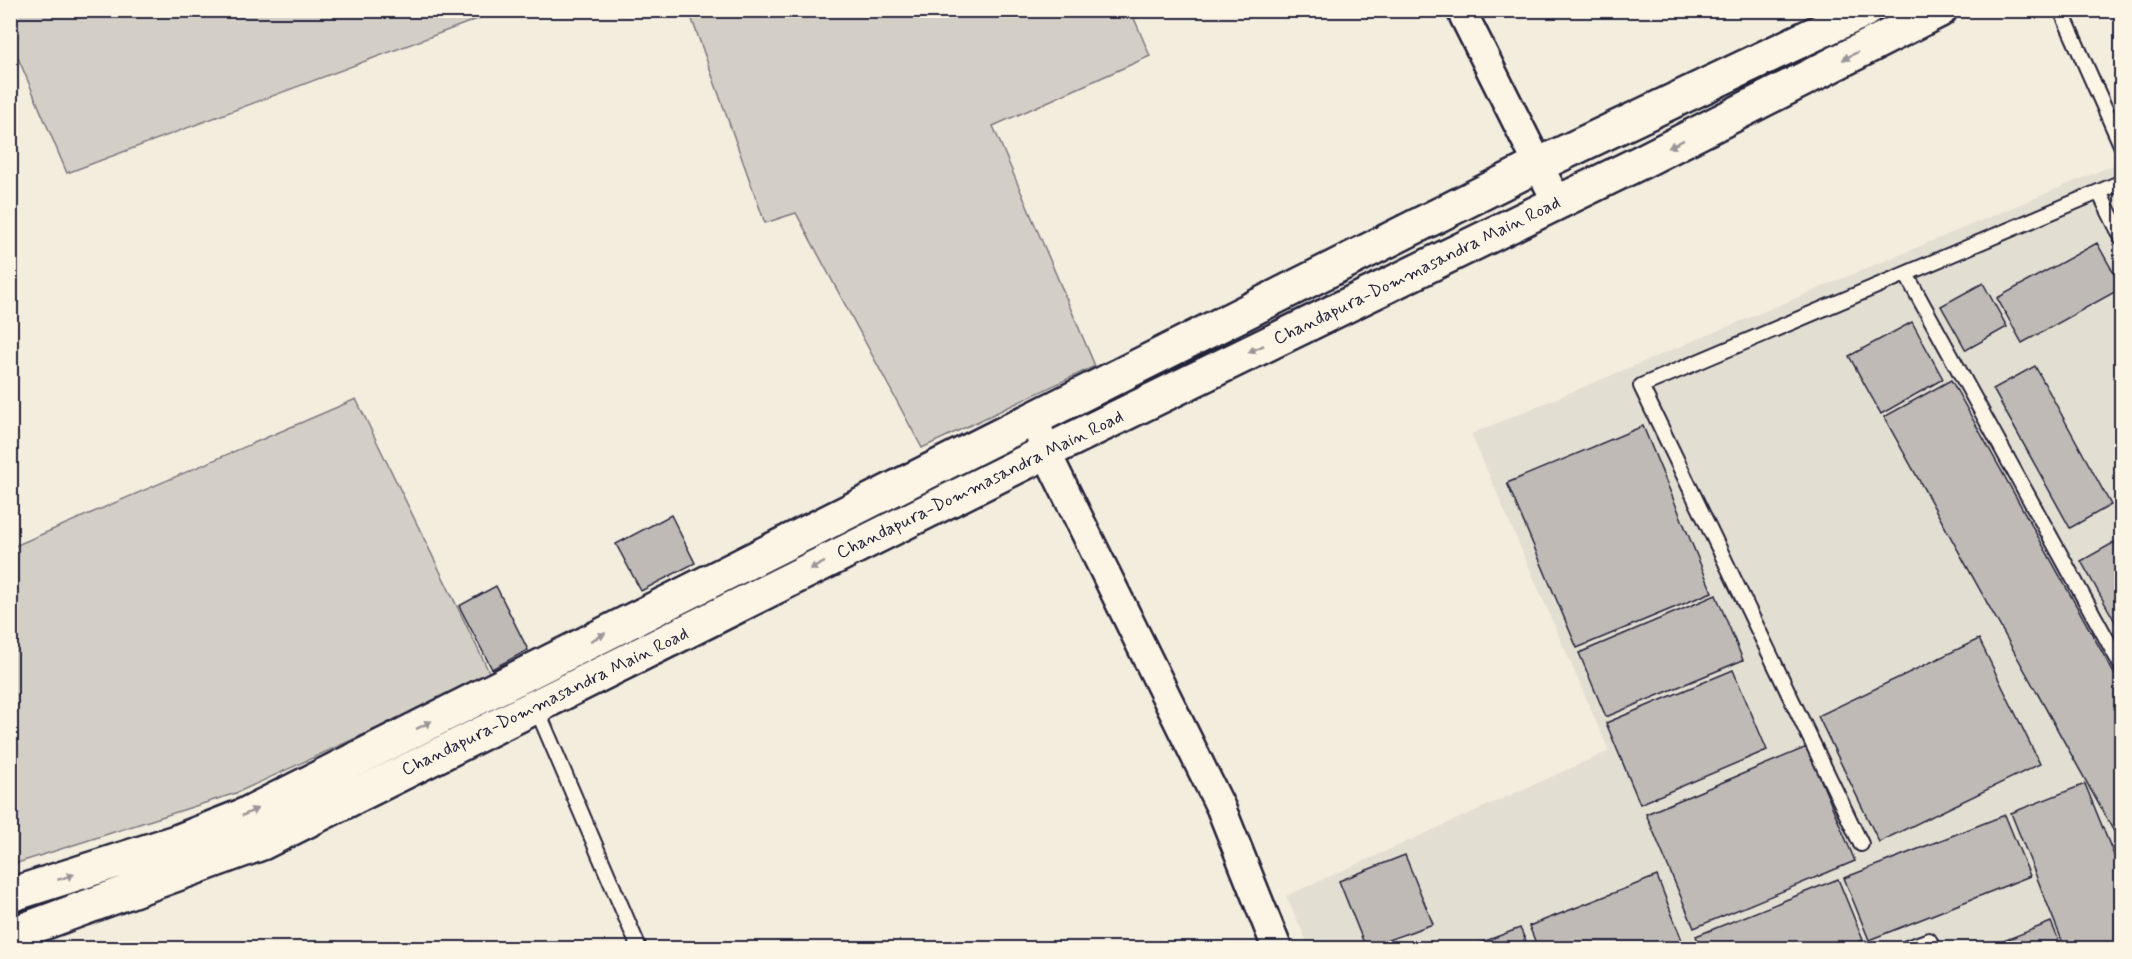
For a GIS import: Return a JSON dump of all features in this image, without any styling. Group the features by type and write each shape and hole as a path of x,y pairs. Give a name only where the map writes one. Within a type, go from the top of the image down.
{"main road":[{"name":"Chandapura-Dommasandra Main Road","path":"10,935 262,843 1940,10"},
{"name":"Chandapura-Dommasandra Main Road","path":"10,895 179,841 245,815 1538,165 1864,11"}],"street":[{"path":"1461,10 1557,202"},
{"path":"1864,11 1881,40"},
{"path":"1034,418 1046,452 1221,808 1277,948"}],"lane":[{"path":"2061,10 2121,147"},
{"path":"1861,844 1641,386 2121,182"},
{"path":"2098,192 2121,238"},
{"path":"1906,274 2121,667"},
{"path":"536,707 639,948"},
{"path":"1907,948 1929,940 1933,948"}],"shaded area":[{"path":"10,11 499,11 67,173 11,41"},
{"path":"689,11 1131,11 1150,56 993,126 1095,366 922,448 796,213 765,223"},
{"path":"2121,162 2121,948 1310,948 1286,896 1609,751 1471,434"},
{"path":"356,399 491,676 236,793 11,865 10,548"}],"building":[{"path":"2097,243 2122,288 2022,343 1997,298"},
{"path":"1983,283 2007,327 1966,350 1941,306"},
{"path":"1912,322 1943,379 1881,414 1849,356"},
{"path":"2035,366 2111,505 2070,528 1993,389"},
{"path":"1951,380 2122,688 2122,846 1884,417"},
{"path":"1643,426 1712,592 1577,648 1507,483"},
{"path":"671,515 695,563 641,591 616,544"},
{"path":"2122,538 2122,634 2081,561"},
{"path":"496,586 528,650 492,669 459,606"},
{"path":"1716,595 1743,660 1606,717 1579,653"},
{"path":"1979,639 2040,764 1879,842 1818,716"},
{"path":"1733,670 1767,750 1640,804 1606,723"},
{"path":"1807,747 1855,861 1694,928 1646,814"},
{"path":"2085,784 2122,875 2122,944 2109,948 2065,948 2011,813"},
{"path":"2005,815 2030,876 1869,940 1844,878"},
{"path":"1405,855 1433,924 1366,948 1339,881"},
{"path":"1657,876 1685,948 1538,948 1529,926"},
{"path":"1838,879 1863,940 1841,948 1701,948 1696,936"},
{"path":"2051,922 2062,948 1986,948"},
{"path":"1520,928 1529,948 1467,948"}]}
